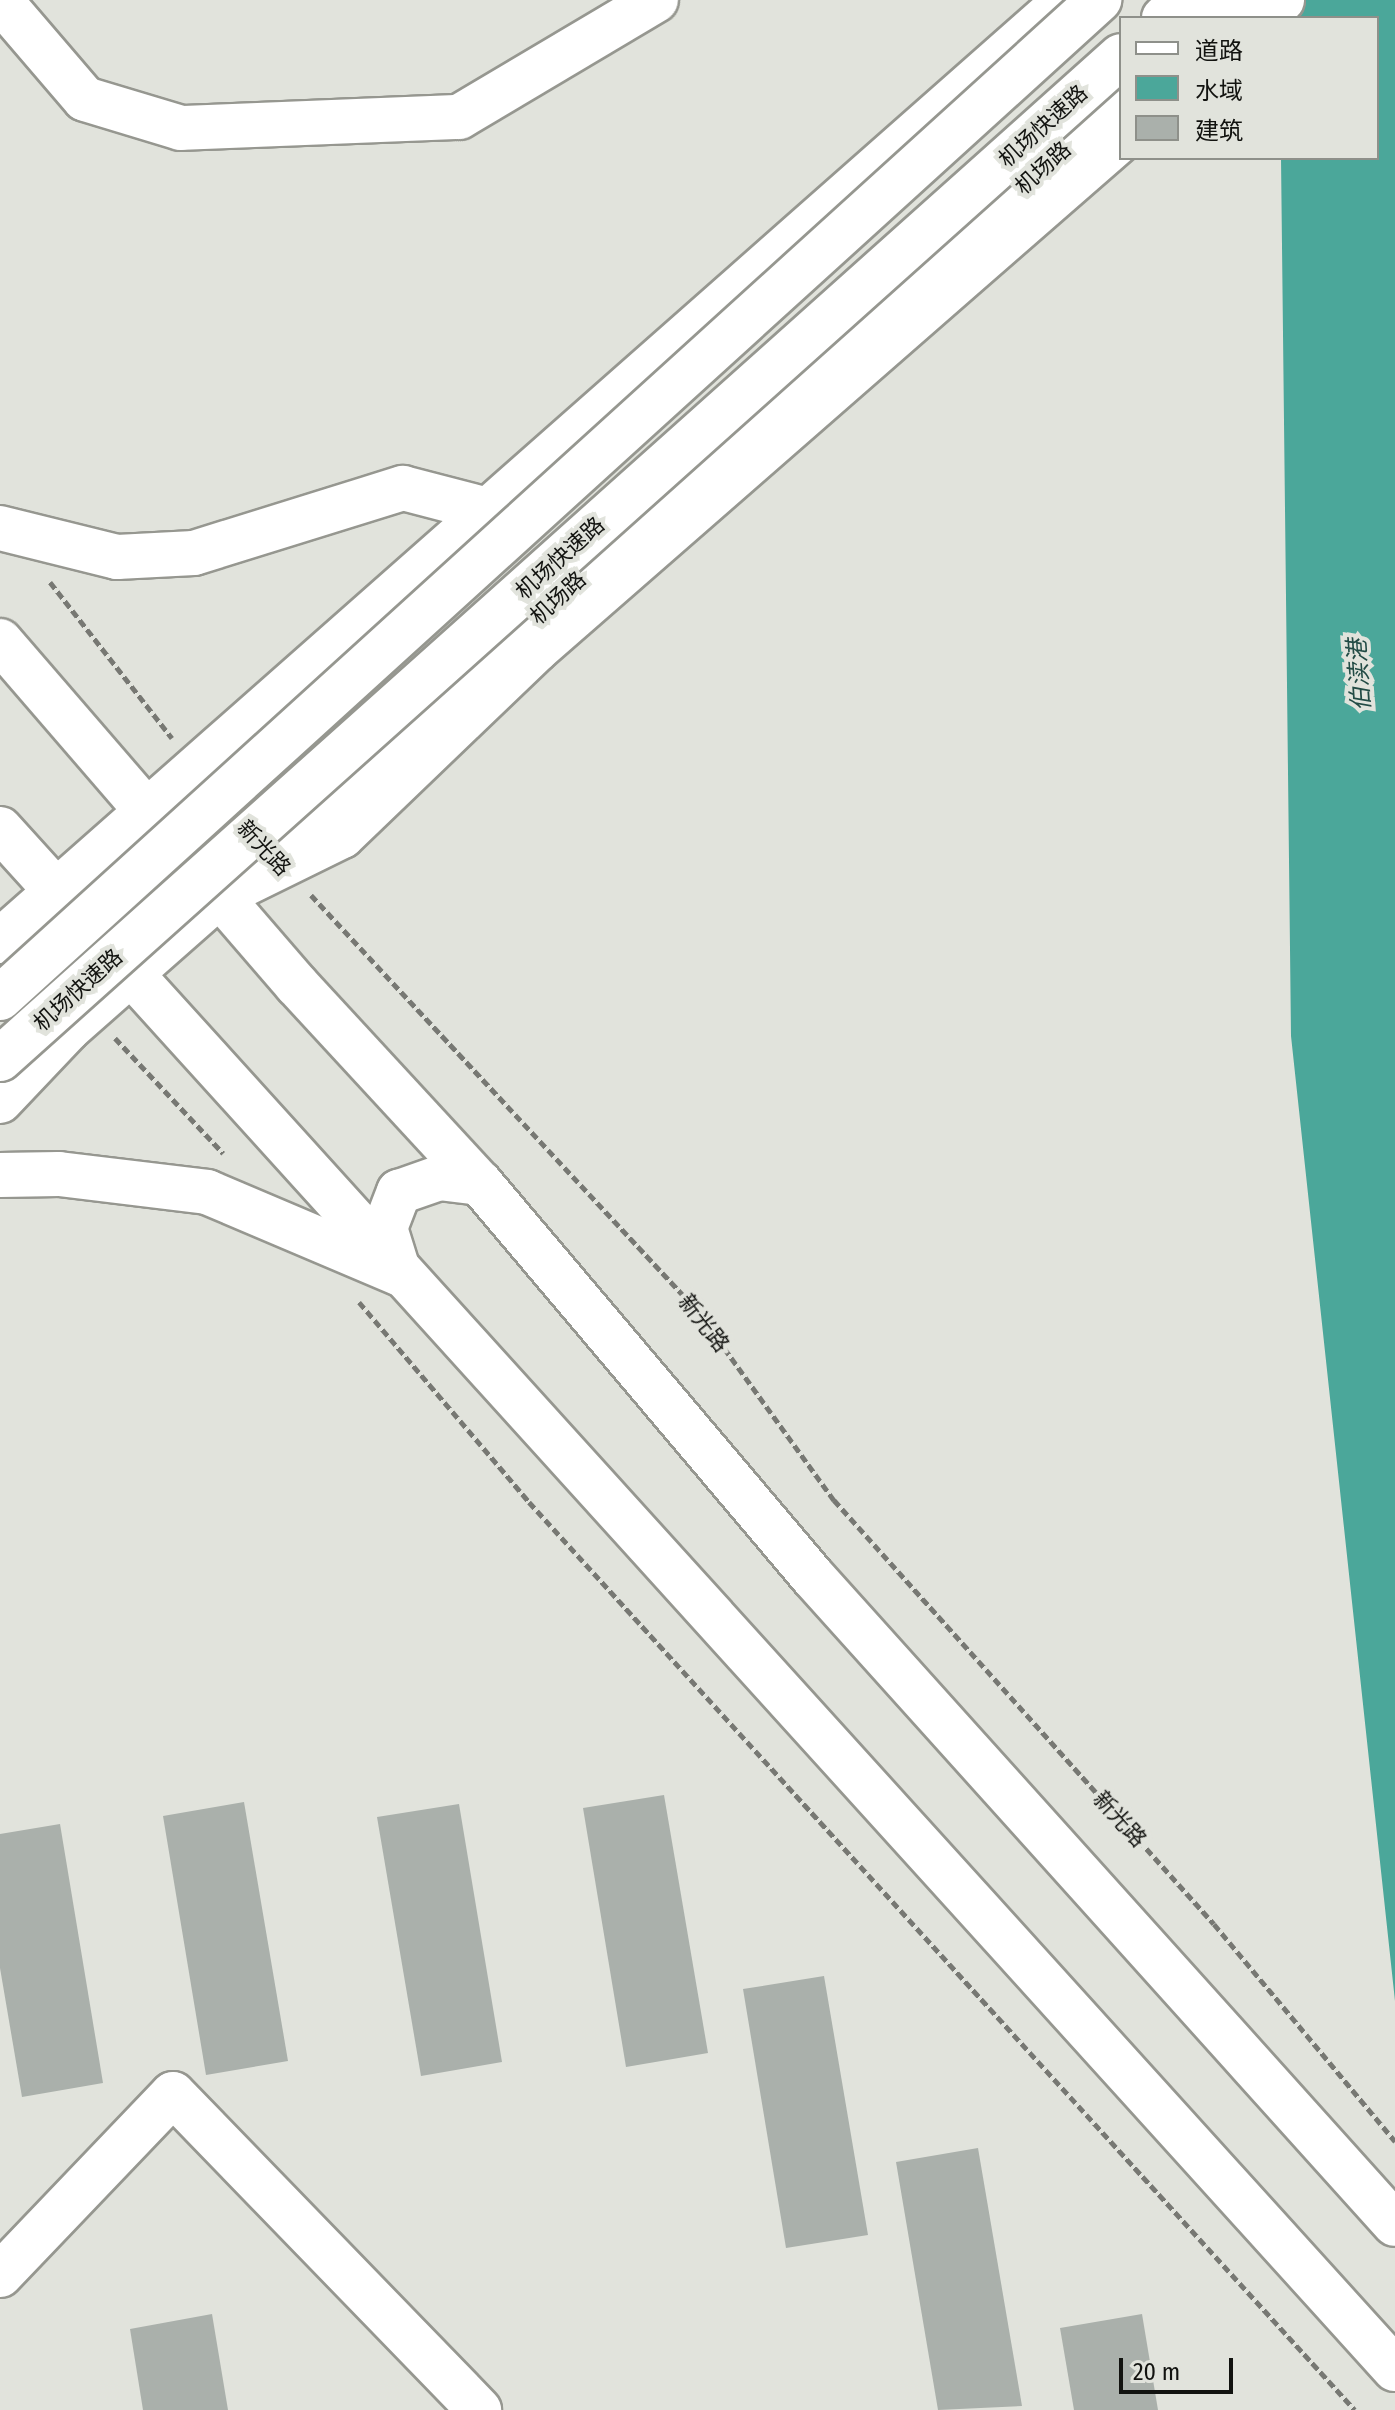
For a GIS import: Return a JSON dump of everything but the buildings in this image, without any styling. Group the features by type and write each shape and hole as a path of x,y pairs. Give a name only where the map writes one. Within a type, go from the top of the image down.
{"main road":[{"path":"0,0 85,99 181,128 459,117 656,0"},
{"path":"0,941 491,511 1066,0"},
{"name":"机场快速路","path":"0,998 1099,0"},
{"path":"1166,16 1184,0"},
{"path":"1217,16 1236,0"},
{"path":"1264,16 1282,0"},
{"name":"机场快速路","path":"0,1059 1119,58"},
{"name":"机场路","path":"0,1101 90,1010 1119,102"},
{"path":"220,896 342,836 536,650 1119,141"},
{"path":"5,530 133,556 194,553 403,488 491,511"},
{"path":"0,641 220,896 480,1183 813,1577 1395,2224"},
{"path":"0,829 1383,2356"},
{"path":"0,1175 59,1174 207,1192 400,1274"},
{"path":"400,1274 385,1228 399,1192 439,1178 480,1183"},
{"path":"0,2275 173,2094 479,2410"}],"path":[{"path":"5,530 195,768"},
{"name":"新光路","path":"279,867 341,922 696,1309 834,1500 1214,1924 1395,2141"},
{"path":"90,1010 230,1161"},
{"path":"347,1288 529,1502 1355,2410"}],"water":[{"name":"伯渎港","path":"1269,0 1395,0 1395,2001 1291,1036 1281,160 1379,160 1379,16 1270,16"}]}
